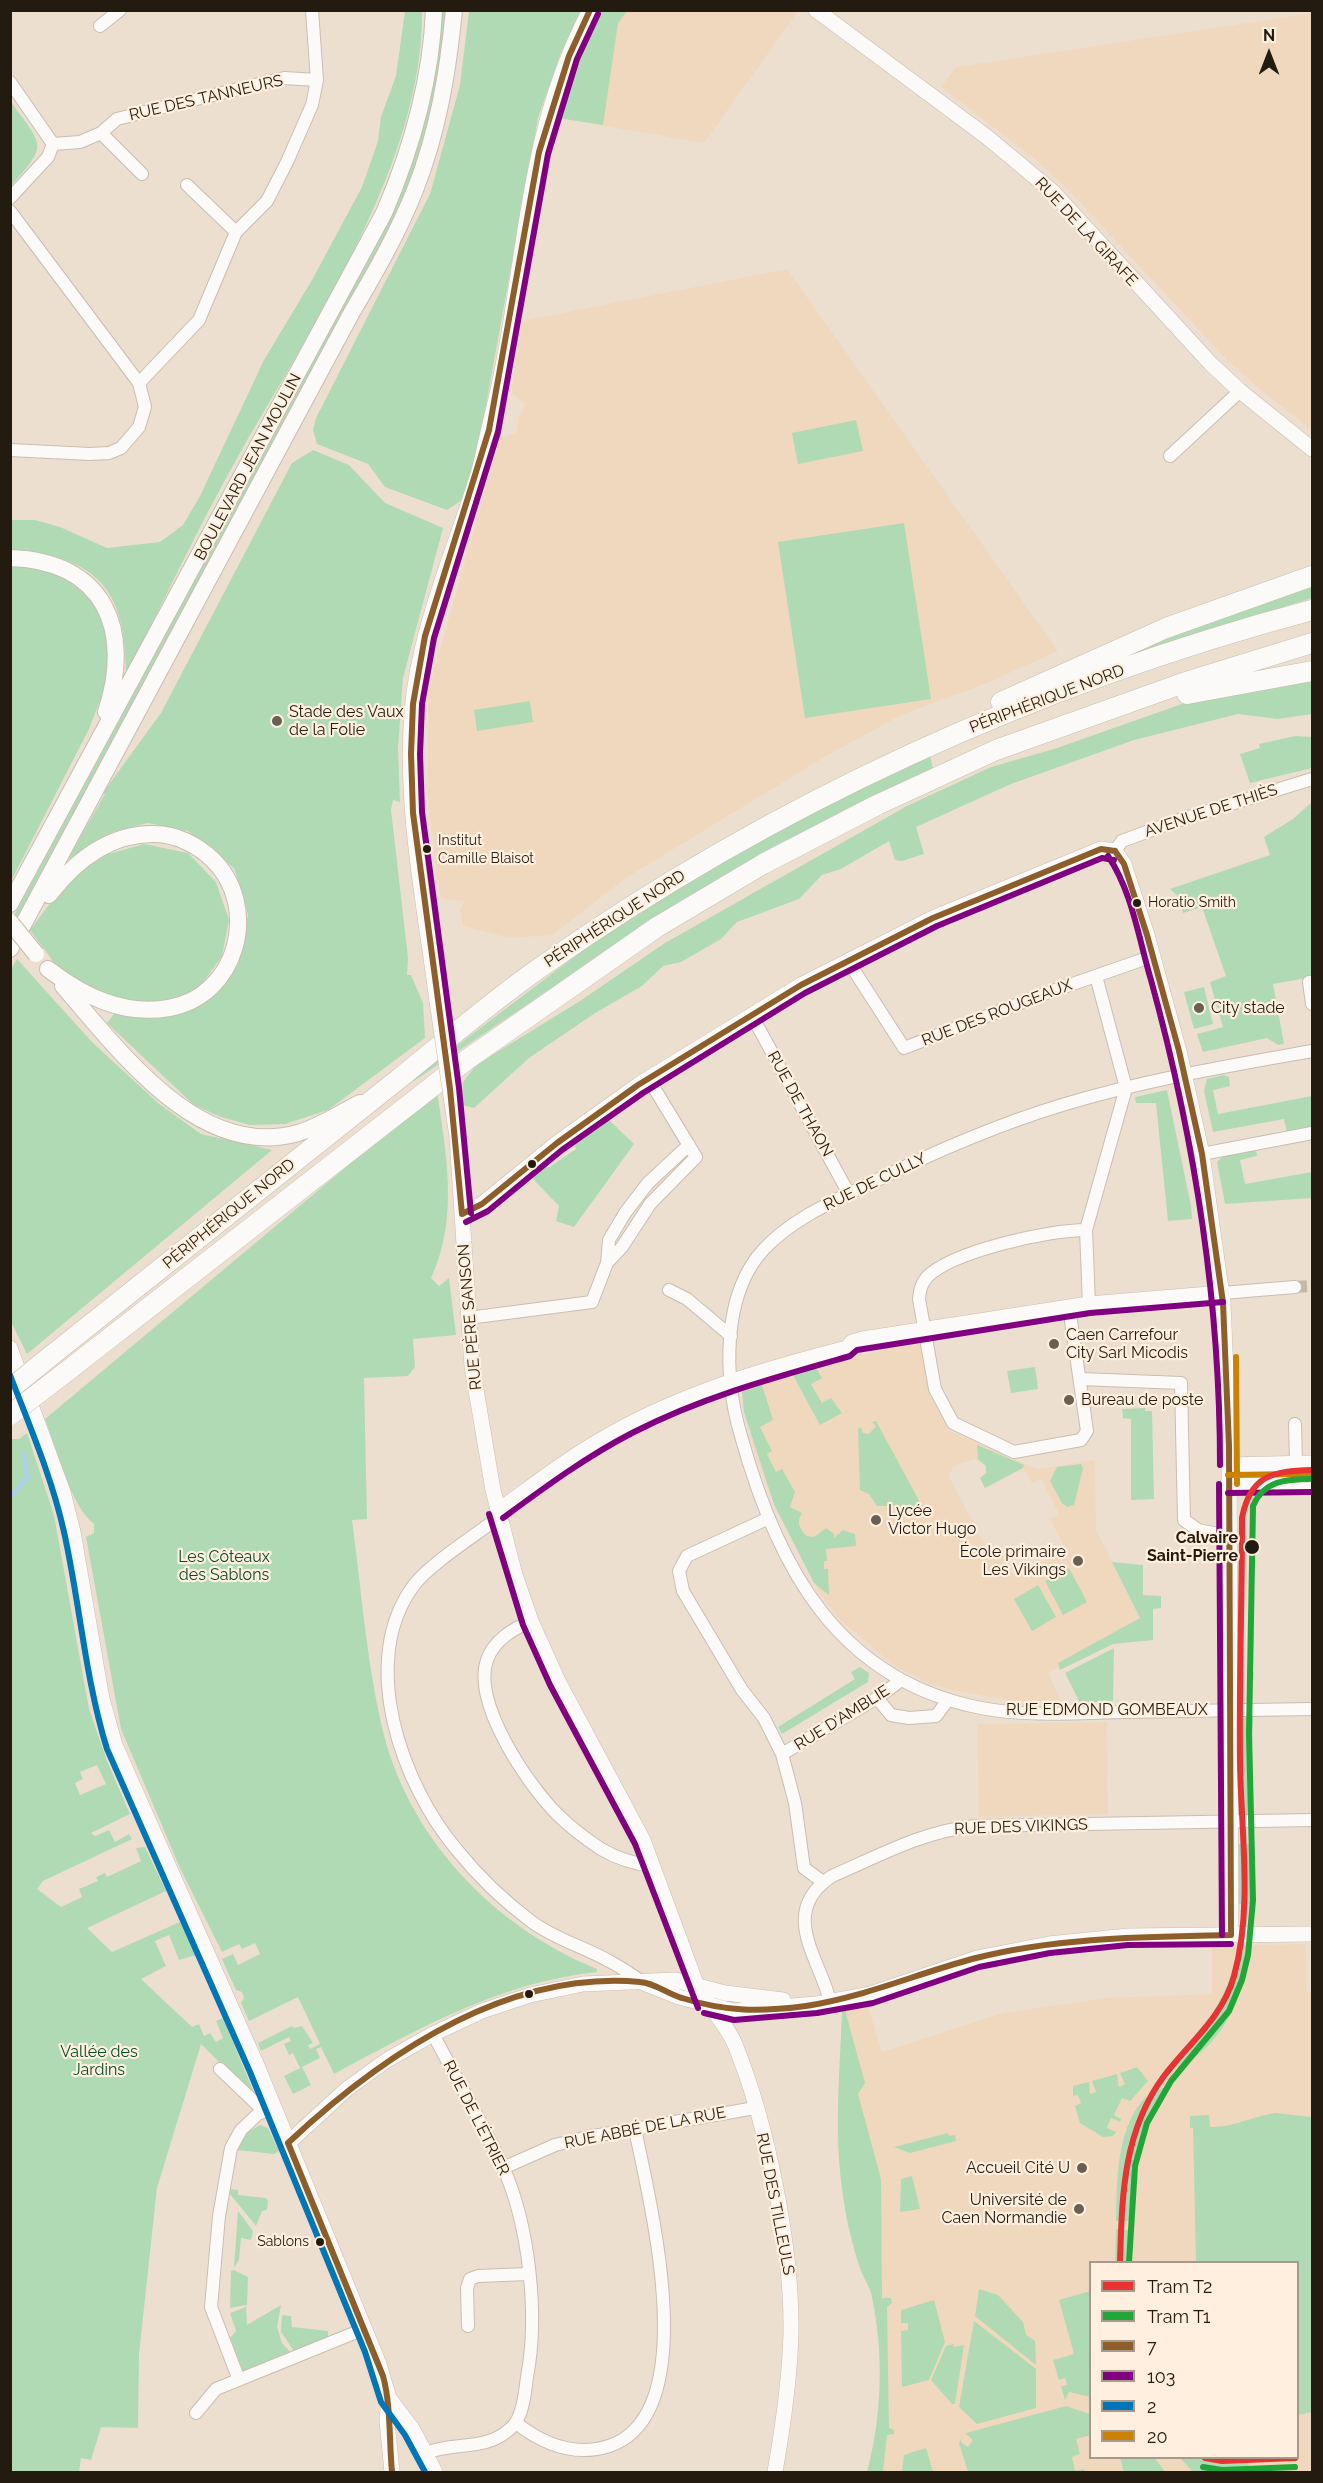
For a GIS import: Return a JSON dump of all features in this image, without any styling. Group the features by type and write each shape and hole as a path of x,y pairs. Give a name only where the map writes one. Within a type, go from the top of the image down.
{"highway":[{"path":"915,752 930,733 1155,633 1220,607 1312,576"},
{"name":"PÉRIPHÉRIQUE NORD","path":"10,1389 539,968 641,900 747,837 915,752 1085,682 1174,651 1312,610"},
{"name":"PÉRIPHÉRIQUE NORD","path":"10,1415 465,1061 657,927 764,864 877,805 996,750 1189,681 1312,643"},
{"path":"1066,725 1135,710 1203,690 1312,671"}],"main road":[{"name":"BOULEVARD JEAN MOULIN","path":"10,904 384,213 418,118 428,75 434,10"},
{"path":"13,945 352,312 387,252 416,189 438,119 448,68 454,10"},
{"path":"10,558 49,563 78,577 105,607 113,624 117,653 116,684 92,755"},
{"path":"13,945 64,876 93,852 126,836 161,834 182,840 202,850 221,868 229,880 239,911 237,943 224,974 201,995 185,1004 152,1010 120,1007 87,995 48,969"},
{"path":"10,922 118,1049 160,1090 188,1112 225,1129 252,1135 278,1136 298,1133 380,1094"}],"street":[{"path":"100,26 120,10"},
{"path":"139,383 199,320 236,232 267,201 273,191 312,105 317,80 312,10"},
{"name":"RUE PÈRE SANSON","path":"590,10 568,58 535,163 496,400 479,470 425,636 417,674 412,712 411,774 418,852 457,1137 468,1318 479,1416 499,1514 531,1621 558,1681 644,1840 698,1986"},
{"name":"RUE DE LA GIRAFE","path":"816,10 955,113 1053,192 1190,343 1240,391 1312,449"},
{"name":"RUE DES TANNEURS","path":"53,144 80,142 101,133 117,119 198,98 284,78 317,80"},
{"path":"10,82 46,130 53,144 48,157 10,198"},
{"path":"101,133 142,174"},
{"path":"187,185 236,232"},
{"path":"10,211 139,383 145,407 139,428 121,448 109,453 10,450"},
{"path":"1170,456 1240,391"},
{"name":"AVENUE DE THIÈS","path":"1115,851 1122,842 1176,821 1312,779"},
{"path":"462,1214 482,1204 557,1143 648,1078 751,1014 848,961 998,889 1101,849 1115,851 1124,864 1153,956 1185,1074 1202,1154 1222,1293 1227,1357 1229,1465 1231,1935"},
{"name":"RUE DES ROUGEAUX","path":"848,961 904,1048 1153,956"},
{"path":"1089,1304 1086,1230 1126,1088 1096,976"},
{"path":"1312,982 1309,982 1312,1004"},
{"name":"RUE DE THAON","path":"751,1014 849,1194"},
{"name":"RUE DE CULLY","path":"731,1381 732,1336 742,1285 764,1249 792,1225 849,1194 941,1150 1064,1104 1185,1074 1312,1051"},
{"path":"468,1318 592,1302 607,1263 609,1240 625,1213 648,1183 689,1145 648,1078"},
{"path":"1202,1154 1312,1133"},
{"path":"1069,1307 1087,1431 1082,1440 1014,1452 952,1423 935,1389 924,1330 920,1299 921,1287 936,1270 1002,1244 1050,1234 1086,1230"},
{"path":"1295,1287 1089,1304 908,1334 872,1337 852,1342 847,1348 731,1381 649,1415 598,1441 499,1514 415,1584 393,1626 386,1659 388,1685 402,1748 431,1812 456,1849 506,1900 534,1923 609,1961 644,1983 679,1997 734,2011 823,2003 870,1994 977,1958 1049,1944 1128,1936 1312,1934"},
{"path":"669,1290 687,1299 732,1336"},
{"path":"10,1348 63,1492 73,1532 102,1698 115,1745 269,2109 288,2143 364,2329 389,2398 413,2430 435,2472"},
{"path":"1081,1379 1181,1383 1184,1520 1198,1530 1228,1536"},
{"name":"RUE EDMOND GOMBEAUX","path":"731,1381 738,1429 769,1518 794,1570 839,1634 900,1681 948,1700 1010,1711 1231,1710"},
{"path":"1295,1424 1296,1463"},
{"path":"1229,1465 1312,1463"},
{"path":"1228,1484 1312,1483"},
{"path":"769,1518 687,1556 680,1567 679,1576 683,1591 708,1634 742,1690 756,1706 783,1754 795,1803 804,1868 823,1882 806,1911 805,1930 823,2003"},
{"path":"531,1621 496,1643 486,1663 484,1677 488,1695 505,1738 532,1784 573,1829 603,1850 653,1866"},
{"name":"RUE D'AMBLIE","path":"783,1754 877,1698 900,1681"},
{"path":"877,1698 891,1715 909,1718 936,1716 948,1700"},
{"path":"1231,1710 1312,1709"},
{"name":"RUE DES VIKINGS","path":"823,1882 905,1843 962,1828 1312,1820"},
{"path":"288,2143 347,2089 387,2060 433,2034 482,2011 558,1988 615,1981 644,1983 675,1980 725,1993 823,2003"},
{"name":"RUE DES TILLEULS","path":"698,1986 706,2004 735,2044 755,2108 776,2194 790,2288 788,2382 775,2472"},
{"name":"RUE DE L'ÉTRIER","path":"433,2034 503,2168 522,2226 528,2274 531,2349 526,2386 516,2423"},
{"path":"220,2069 269,2109"},
{"name":"RUE ABBÉ DE LA RUE","path":"503,2168 555,2145 755,2108"},
{"path":"239,2380 211,2307 219,2216 231,2148 241,2130 269,2109"},
{"path":"426,2453 440,2448 479,2445 499,2437 516,2423 554,2446 589,2450 612,2445 640,2425 652,2405 663,2343 664,2291 635,2129"},
{"path":"468,2326 467,2288 470,2279 478,2276 528,2274"},
{"path":"196,2413 216,2389 364,2329"},
{"path":"389,2398 387,2421 392,2472"}],"shaded area":[{"path":"799,10 704,143 558,118 575,68 601,11"},
{"path":"1312,13 1312,430 1258,388 1227,360 1072,194 1036,160 941,87 956,67"},
{"name":"Institut Camille Blaisot","path":"787,269 1058,651 985,684 901,715 828,755 626,878 552,935 509,938 463,926 460,910 464,901 441,899 437,875 427,790 428,691 500,438 517,432 518,419 525,404 511,393 522,321"},
{"name":"Lycée Victor Hugo","path":"916,1342 920,1344 929,1393 948,1430 1037,1469 1095,1460 1096,1530 1144,1622 1048,1673 1062,1703 1006,1700 933,1685 896,1667 840,1620 820,1594 775,1508 753,1447 741,1391 833,1362","holes":["975,1459 985,1465 986,1473 980,1478 985,1488 1023,1468 1032,1483 1041,1479 1059,1514 1050,1519 1066,1549 1014,1576 998,1547 989,1552 949,1477 953,1466"]},
{"path":"1107,1722 1108,1814 979,1817 977,1724"},
{"name":"Université de Caen Normandie","path":"1306,1944 1307,1992 1312,1992 1312,2472 867,2472 875,2445 879,2406 880,2355 872,2294 860,2269 842,2189 837,2145 842,2011 868,2006 882,2052 1003,2013 1106,1998 1212,1994 1212,1946"}],"green space":[{"path":"601,10 627,11 618,23 603,125 558,118 575,68"},
{"path":"405,11 422,11 418,68 405,125 384,183 359,241 330,297 225,480 126,675 125,645 120,620 112,599 101,582 85,570 65,560 11,550 10,520 35,520 60,527 107,548 160,542 183,525 200,496 264,360 312,280 362,187 378,141 381,117 396,76"},
{"path":"441,11 447,11 436,98 409,188 393,223 11,934 11,921 375,247"},
{"path":"469,11 581,11 560,55 538,118 479,444 462,500 447,510 385,487 368,464 317,444 313,430 316,418 430,194 460,85"},
{"path":"11,102 30,128 37,145 32,161 11,186"},
{"path":"856,420 863,451 798,464 792,433"},
{"name":"Stade des Vaux de la Folie","path":"313,450 349,465 385,503 443,528 403,678 398,749 400,802 393,800 391,810 408,958 407,975 411,975 423,1003 425,1038 328,1110 285,1124 250,1125 221,1117 194,1105 107,1023 115,1013 179,1013 219,992 238,964 248,915 234,868 188,831 148,823 113,832 67,860 105,794 102,794 161,713 292,463"},
{"path":"904,523 931,699 805,718 778,542"},
{"path":"10,565 52,569 83,587 103,619 111,660 106,685 89,729 11,881"},
{"path":"1312,583 1312,598 1123,658 1123,655"},
{"path":"1312,681 1312,714 1278,719 1238,714 1134,740 1011,784 916,827 924,854 902,861 895,860 889,841 841,869 822,875 799,899 737,922 721,939 681,962 663,966 642,986 595,1013 529,1058 474,1108 462,1105 463,1082 476,1065 580,1001 665,943 907,806 991,767 1054,749 1182,704 1278,684"},
{"path":"530,701 533,722 477,731 474,710"},
{"path":"1295,736 1312,737 1312,768 1250,783 1240,754 1260,748 1259,744"},
{"path":"930,755 934,773 577,971 414,1081 413,1079 607,932 754,842"},
{"path":"1312,802 1312,977 1273,984 1284,1044 1278,1045 1267,1038 1203,1052 1197,1034 1223,1027 1210,982 1226,976 1202,907 1183,913 1178,896 1170,889 1270,855 1264,837 1293,819"},
{"path":"144,844 188,853 216,882 229,920 222,956 200,987 174,1003 132,1004 88,989 55,964 30,930 66,882 98,857"},
{"path":"17,959 92,1042 158,1103 201,1134 272,1150 27,1354 10,1320 10,971"},
{"name":"City stade","path":"1204,987 1213,1024 1194,1029 1184,992"},
{"path":"1223,1075 1229,1077 1230,1086 1213,1090 1218,1114 1312,1096 1312,1129 1287,1132 1284,1119 1213,1132 1204,1091 1207,1079"},
{"path":"1167,1090 1192,1219 1168,1221 1156,1103 1136,1103 1135,1097"},
{"name":"Les Côteaux des Sablons","path":"437,1091 444,1138 448,1209 440,1255 431,1278 439,1286 449,1278 456,1335 413,1339 415,1367 408,1376 364,1378 367,1519 352,1520 376,1698 393,1764 411,1803 433,1839 459,1872 489,1902 522,1928 559,1951 597,1969 597,1972 562,1977 494,1997 397,2040 334,2074 321,2047 316,2049 320,2058 302,2067 311,2085 293,2094 284,2076 300,2068 293,2053 289,2055 284,2044 291,2041 289,2037 261,2051 258,2043 292,2026 294,2028 302,2026 313,2043 308,2045 310,2049 320,2044 298,1997 249,2021 241,2003 244,1998 242,1992 236,1990 222,1959 233,1954 238,1965 260,1954 255,1943 242,1949 239,1944 222,1952 180,1868 121,1729 86,1537 94,1533 94,1524 85,1515 71,1490 45,1419"},
{"path":"607,1118 634,1144 574,1227 556,1221 559,1206 530,1176 543,1165 548,1168 576,1149 574,1142"},
{"path":"1256,1149 1257,1156 1240,1160 1245,1184 1312,1172 1312,1198 1225,1204 1217,1162 1223,1156"},
{"path":"1035,1367 1038,1389 1011,1393 1007,1371"},
{"path":"816,1368 822,1378 811,1384 822,1403 831,1398 842,1413 820,1425 793,1375"},
{"path":"762,1385 773,1420 760,1427 772,1451 767,1454 776,1472 782,1469 795,1492 790,1507 802,1513 799,1520 800,1528 807,1536 814,1537 826,1528 834,1534 834,1538 843,1530 855,1534 856,1546 826,1549 827,1561 824,1561 824,1569 828,1569 829,1595 814,1583 774,1504 744,1412 742,1392"},
{"path":"1145,1408 1145,1411 1152,1411 1154,1499 1131,1500 1131,1419 1123,1418 1122,1409"},
{"path":"876,1421 922,1506 877,1506 869,1494 860,1490 858,1429 861,1427 863,1433 869,1434 876,1426 872,1422"},
{"name":"Vallée des Jardins","path":"27,1433 54,1515 89,1709 107,1761 130,1814 91,1833 95,1836 109,1830 115,1842 129,1834 132,1839 43,1881 37,1889 61,1907 82,1897 79,1889 98,1881 96,1877 105,1873 107,1877 141,1861 136,1848 145,1847 166,1891 87,1928 112,1952 180,1922 196,1955 179,1960 169,1935 155,1941 166,1966 141,1979 192,2027 199,2024 204,2036 210,2033 216,2042 223,2038 216,2021 223,2018 255,2095 253,2096 201,2044 157,2188 139,2354 138,2428 101,2427 91,2460 81,2458 79,2472 11,2472 10,1439 19,1439","holes":["97,1765 106,1784 80,1795 75,1783 83,1779 80,1772"]},
{"path":"977,1445 1024,1465 1023,1468 985,1488 980,1478 986,1473 986,1466 978,1459"},
{"path":"1081,1464 1083,1468 1074,1505 1067,1507 1062,1503 1050,1481 1057,1467"},
{"path":"1112,1562 1143,1565 1143,1595 1161,1596 1161,1608 1153,1609 1153,1640 1113,1644 1060,1670 1058,1663 1140,1618"},
{"path":"1069,1568 1087,1602 1063,1615 1045,1581"},
{"path":"1038,1585 1056,1617 1032,1631 1014,1599"},
{"path":"1114,1648 1113,1701 1080,1703 1065,1673"},
{"path":"860,1667 869,1673 868,1682 782,1734 778,1727 855,1679 851,1672"},
{"path":"1253,1717 1250,1815 1239,1811 1236,1723 1241,1718"},
{"path":"1236,1844 1251,1844 1251,1904 1237,1904"},
{"path":"1237,1952 1249,1952 1240,1994 1227,2021 1199,2054 1165,2072 1200,2031 1219,2003"},
{"path":"845,2010 865,2083 858,2094 881,2179 882,2298 891,2298 892,2303 887,2307 889,2428 894,2430 894,2434 887,2435 883,2472 867,2472 876,2429 880,2363 871,2293 860,2268 849,2228 840,2166 839,2077 842,2011"},
{"path":"1137,2067 1148,2081 1130,2101 1122,2098 1114,2115 1121,2119 1120,2122 1111,2118 1107,2128 1116,2132 1113,2136 1103,2137 1080,2123 1075,2106 1081,2103 1078,2095 1073,2096 1073,2086 1089,2082 1090,2094 1096,2092 1092,2081 1117,2074 1119,2087 1125,2084 1120,2073"},
{"path":"1172,2084 1151,2117 1139,2149 1135,2165 1130,2221 1116,2221 1120,2158 1128,2126 1134,2112 1146,2097"},
{"path":"1275,2113 1312,2117 1312,2412 1299,2415 1299,2261 1196,2261 1193,2128 1190,2128 1190,2116 1209,2115 1210,2127"},
{"path":"260,2125 268,2128 279,2151 274,2154 237,2150 246,2133"},
{"path":"948,2133 949,2136 955,2135 956,2141 910,2153 894,2147"},
{"path":"912,2176 920,2209 900,2212 901,2179"},
{"path":"230,2189 238,2190 238,2195 266,2198 267,2210 262,2211 256,2226 230,2194"},
{"path":"238,2211 253,2231 251,2240 241,2238 239,2260 234,2268"},
{"path":"1116,2229 1130,2230 1129,2261 1115,2261"},
{"path":"234,2270 248,2277 247,2305 230,2308 231,2271"},
{"path":"979,2289 998,2295 1023,2322 1026,2335 1035,2341 1036,2365 975,2316"},
{"path":"1089,2291 1089,2397 1069,2392 1065,2400 1061,2386 1067,2385 1065,2378 1059,2380 1053,2360 1074,2354 1059,2300"},
{"path":"934,2300 945,2342 929,2380 902,2387 901,2331 908,2330 908,2323 901,2323 901,2310"},
{"path":"281,2305 277,2327 282,2343 290,2352 243,2371 230,2338 236,2331 230,2313 246,2307 247,2325"},
{"path":"282,2315 291,2316 292,2327 328,2331 328,2337 294,2351 281,2332"},
{"path":"974,2321 1036,2369 1036,2408 977,2424 959,2407"},
{"path":"953,2344 954,2347 964,2345 955,2404 952,2404 931,2380 946,2346"},
{"path":"1066,2406 1089,2414 1089,2435 1076,2439 1080,2454 1072,2457 1075,2471 1084,2469 1085,2472 968,2472 959,2443 962,2438 961,2442 968,2447 973,2440 966,2434 964,2436 966,2433"},
{"path":"926,2448 933,2472 902,2472 904,2455"},
{"path":"1120,2459 1156,2459 1165,2472 1124,2472"},
{"path":"1181,2459 1248,2459 1249,2472 1193,2472"}],"waterway":[{"path":"10,1497 27,1478 24,1454"}],"tunnel":[{"path":"1295,1287 1312,1286"}],"tram line":[{"name":"T2","path":"1120,2261 1127,2165 1140,2119 1150,2097 1164,2076 1214,2017 1222,2004 1229,1991 1240,1950 1245,1897 1240,1763 1242,1518 1251,1492 1265,1478 1286,1472 1312,1470"},
{"name":"T1","path":"1129,2261 1135,2166 1147,2123 1171,2081 1229,2011 1242,1980 1248,1955 1253,1900 1249,1733 1253,1506 1263,1491 1270,1486 1285,1481 1312,1479"},
{"name":"T2","path":"1211,2459 1222,2461 1271,2459"},
{"name":"T1","path":"1203,2467 1222,2470 1295,2467"}],"transit line":[{"name":"7","path":"462,1214 450,1089 413,813 411,754 413,704 425,636 489,430 539,152 569,56 590,10"},
{"name":"103","path":"471,1213 459,1088 422,812 420,754 422,704 434,638 498,432 548,154 577,59 598,14"},
{"name":"7","path":"462,1214 482,1204 557,1143 638,1085 801,985 933,918 1101,849 1115,851"},
{"name":"7","path":"1115,851 1124,864 1147,935 1179,1051 1202,1154 1223,1303 1229,1446 1231,1935"},
{"name":"103","path":"1108,856 1123,885 1134,916 1167,1040 1192,1160 1210,1281 1219,1403 1220,1465"},
{"name":"103","path":"466,1222 488,1211 562,1150 643,1093 805,993 937,926 1102,858 1114,860"},
{"name":"103","path":"503,1518 551,1483 634,1432 713,1398 850,1356 857,1350 1090,1313 1223,1302"},
{"name":"20","path":"1236,1357 1237,1484"},
{"name":"2","path":"10,1375 40,1453 59,1512 70,1559 93,1695 107,1749 250,2072 365,2352 381,2402 405,2435 425,2472"},
{"name":"20","path":"1228,1475 1312,1474"},
{"name":"103","path":"1219,1484 1222,1935"},
{"name":"103","path":"1228,1493 1312,1492"},
{"name":"103","path":"489,1514 523,1625 550,1685 635,1844 698,2008"},
{"name":"7","path":"288,2143 363,2079 405,2051 449,2025 494,2005 542,1990 590,1982 640,1982 651,1984 698,2003 744,2010 774,2009 828,2002 1007,1951 1103,1939 1231,1935"},
{"name":"103","path":"704,2013 734,2020 817,2013 873,2003 979,1967 1050,1953 1128,1945 1231,1944"},
{"name":"7","path":"288,2143 383,2376 389,2411 392,2472"}],"place":[{"name":"Stade des Vaux de la Folie","path":"277,721"},
{"name":"Institut Camille Blaisot","path":"427,849"},
{"name":"Horatio Smith","path":"1137,903"},
{"name":"City stade","path":"1199,1008"},
{"name":"Caen Carrefour City Sarl Micodis","path":"1054,1344"},
{"name":"Bureau de poste","path":"1069,1400"},
{"name":"Lycée Victor Hugo","path":"876,1520"},
{"name":"Calvaire Saint-Pierre","path":"1252,1547"},
{"name":"École primaire Les Vikings","path":"1078,1561"},
{"name":"Accueil Cité U","path":"1082,2168"},
{"name":"Université de Caen Normandie","path":"1079,2209"},
{"name":"Sablons","path":"320,2242"}]}
